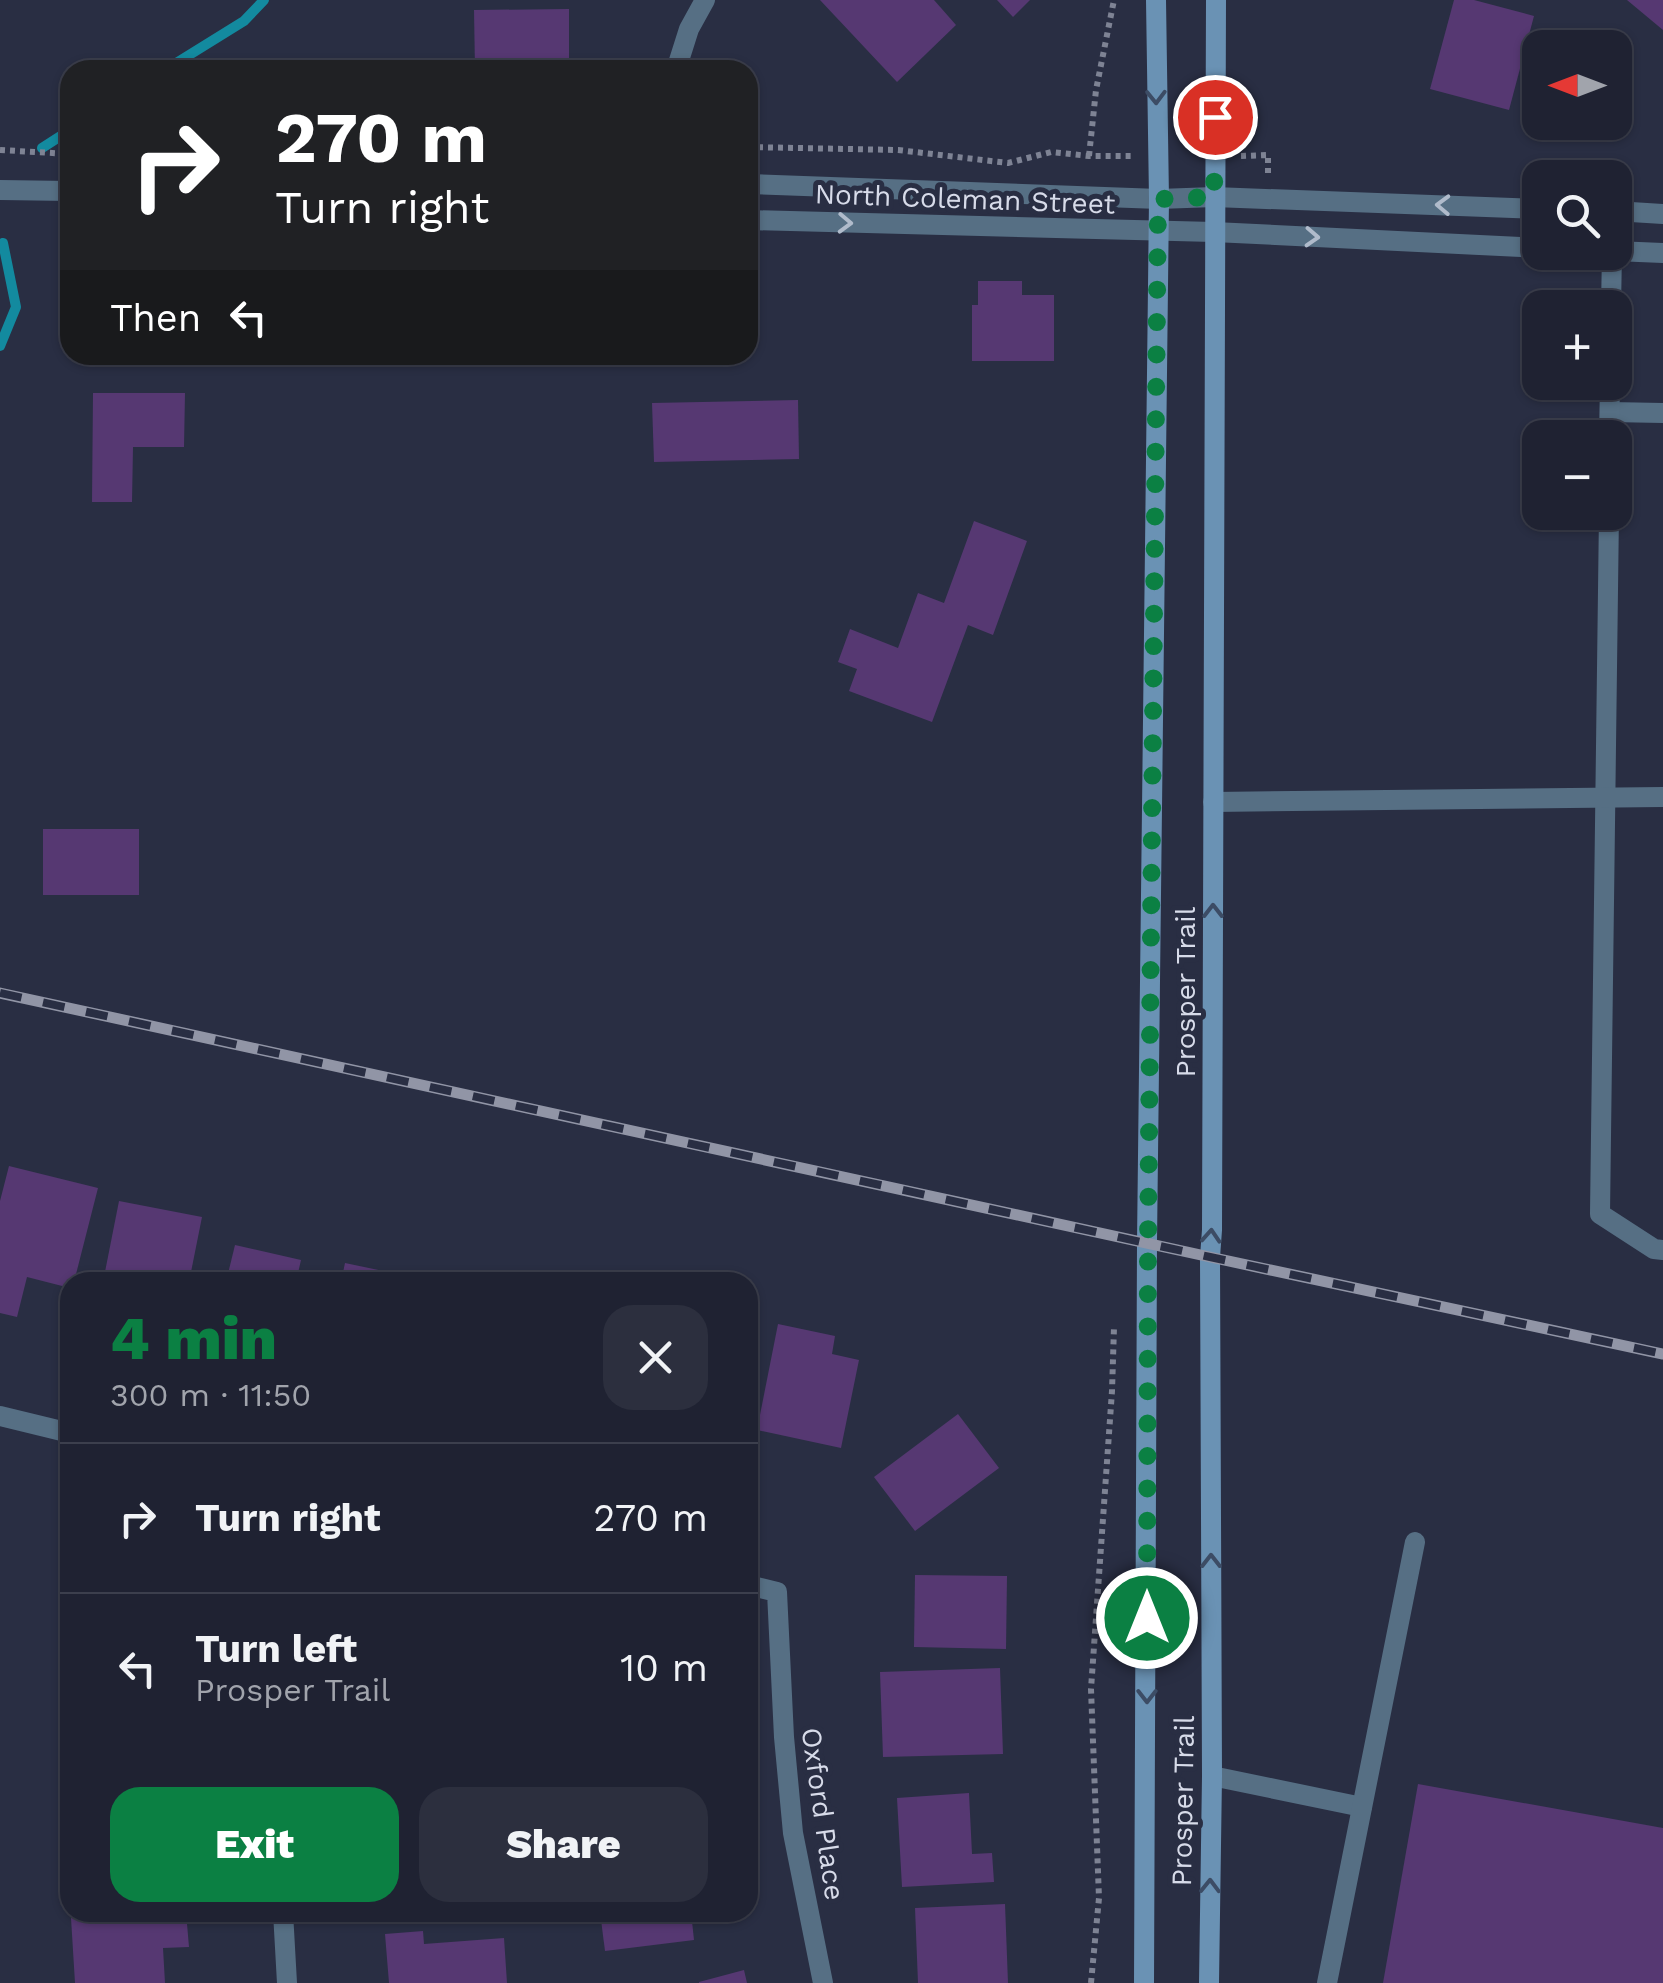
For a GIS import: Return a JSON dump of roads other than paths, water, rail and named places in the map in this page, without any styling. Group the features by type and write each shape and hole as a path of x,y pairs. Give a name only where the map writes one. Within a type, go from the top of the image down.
{"main road":[{"name":"Prosper Trail","path":"1144,1983 1158,232 1156,0"},
{"name":"Prosper Trail","path":"1208,1983 1212,1776 1210,1258 1216,0"}],"street":[{"path":"679,60 689,29 705,0"},
{"name":"North Coleman Street","path":"758,184 1522,207"},
{"path":"0,190 60,191"},
{"path":"1632,212 1663,214"},
{"name":"North Coleman Street","path":"758,220 1214,232 1522,247"},
{"path":"1632,252 1663,253"},
{"path":"1610,400 1610,420"},
{"path":"1610,412 1663,413"},
{"path":"1608,530 1600,1214 1663,1250"},
{"path":"1213,802 1663,797"},
{"path":"0,1416 60,1430"},
{"path":"1327,1983 1415,1542"},
{"name":"Oxford Place","path":"758,1587 777,1592 793,1833 823,1983"},
{"path":"1212,1776 1362,1807"},
{"path":"283,1922 287,1983"}],"waterway":[{"path":"181,60 244,21 264,0"},
{"path":"42,148 60,136"},
{"path":"0,346 16,307 3,243"}],"railway":[{"path":"0,993 1663,1354"}]}
